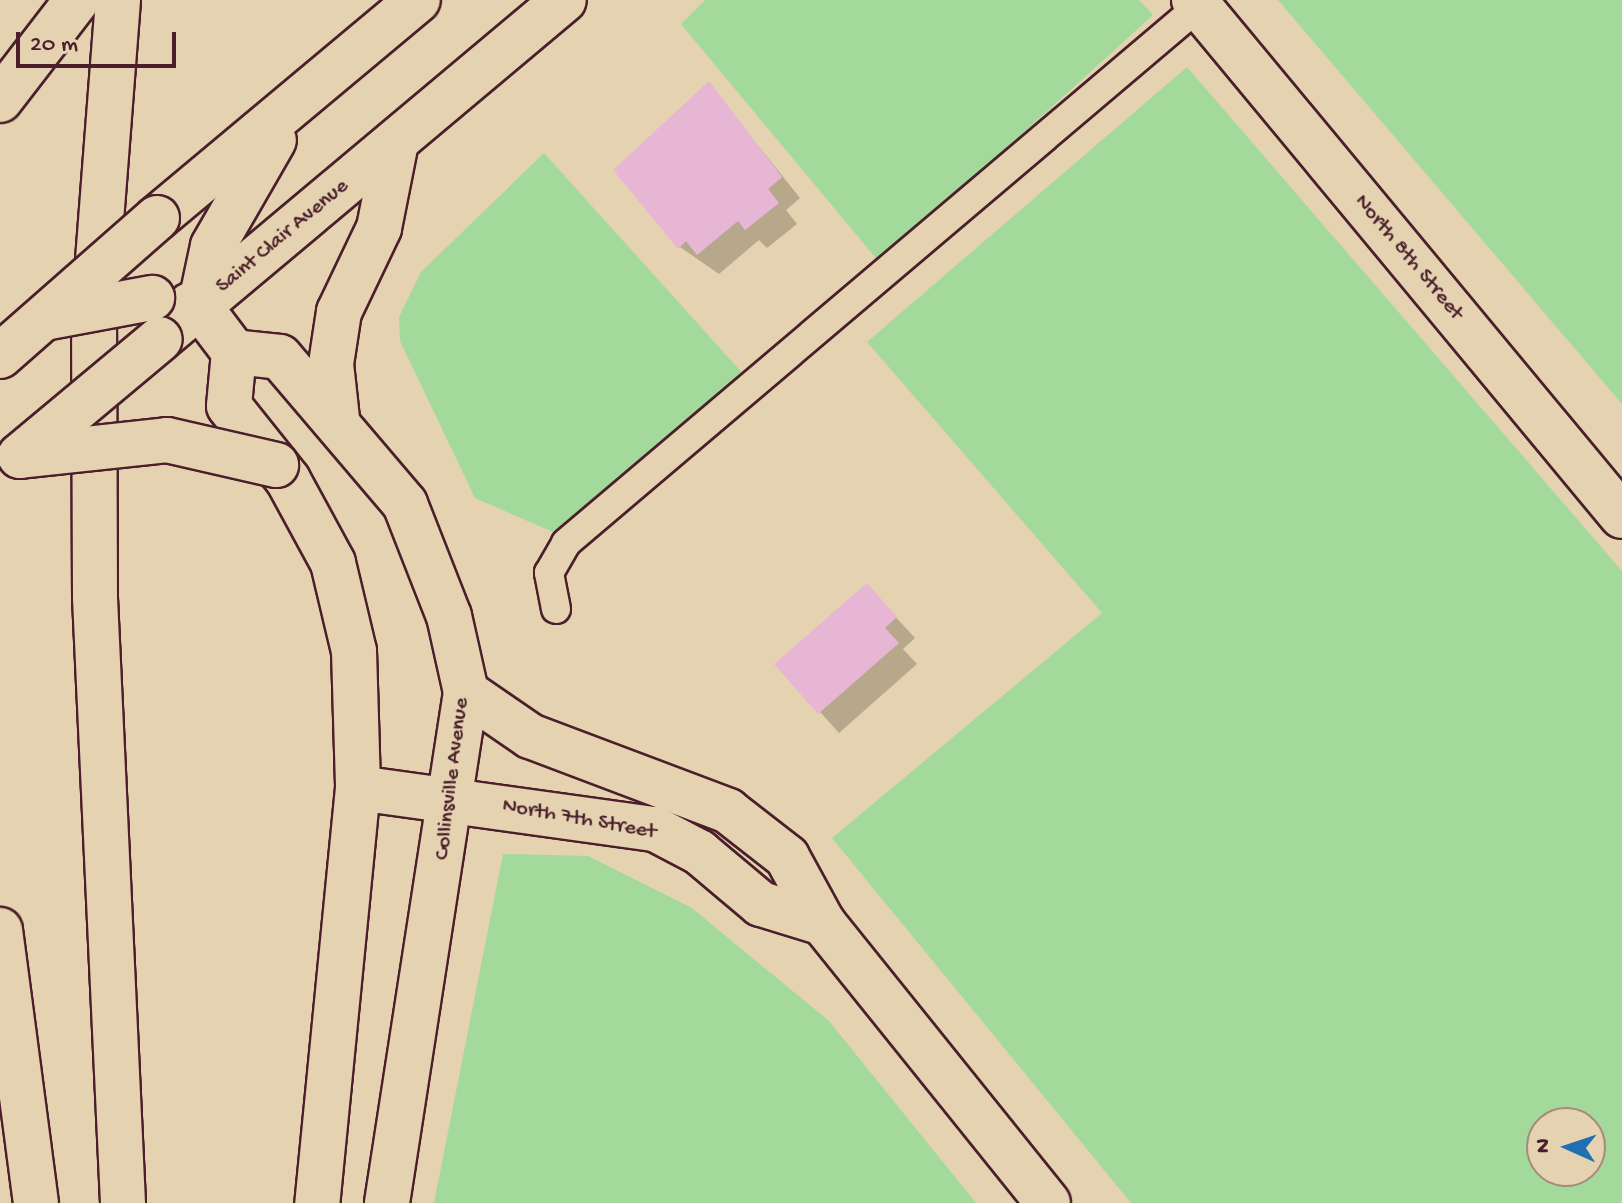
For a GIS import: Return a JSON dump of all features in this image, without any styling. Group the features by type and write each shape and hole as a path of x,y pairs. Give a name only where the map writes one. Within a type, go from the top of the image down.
{"main road":[{"path":"0,100 77,0"},
{"path":"118,0 94,311 95,598 123,1203"},
{"path":"0,356 157,218 298,104 418,0"},
{"name":"Saint Clair Avenue","path":"10,464 156,318 200,307 564,0"},
{"name":"North 8th Street","path":"1196,3 1622,516"},
{"path":"298,104 232,207 213,246 200,307 234,352 229,406 276,465 333,563 354,651 358,788 317,1203"},
{"path":"337,419 331,364 339,312 379,228 396,142"},
{"path":"46,318 156,318"},
{"name":"Collinsville Avenue","path":"234,352 280,357 337,419 405,504 449,616 466,692 453,800 387,1203"},
{"path":"10,464 167,440 276,465"},
{"path":"466,692 530,736 728,811 787,857 823,923 1048,1203"},
{"name":"North 7th Street","path":"358,788 655,829 699,852 761,904 823,923"},
{"path":"0,930 36,1203"}],"lane":[{"path":"556,609 549,573 566,543 1196,3"}],"green space":[{"path":"705,0 1139,0 1153,15 880,263 681,24"},
{"path":"1278,0 1622,0 1622,404"},
{"path":"1187,67 1622,571 1622,1203 1131,1203 832,838 1102,613 867,342"},
{"path":"544,153 745,376 553,532 475,498 400,341 399,317 421,272"},
{"path":"503,854 588,856 692,908 829,1021 976,1203 434,1203"}],"building":[{"path":"709,81 782,177 768,189 779,203 745,230 738,221 697,255 686,241 678,249 613,170"},
{"path":"867,583 897,617 885,628 899,643 818,714 774,664"}]}
